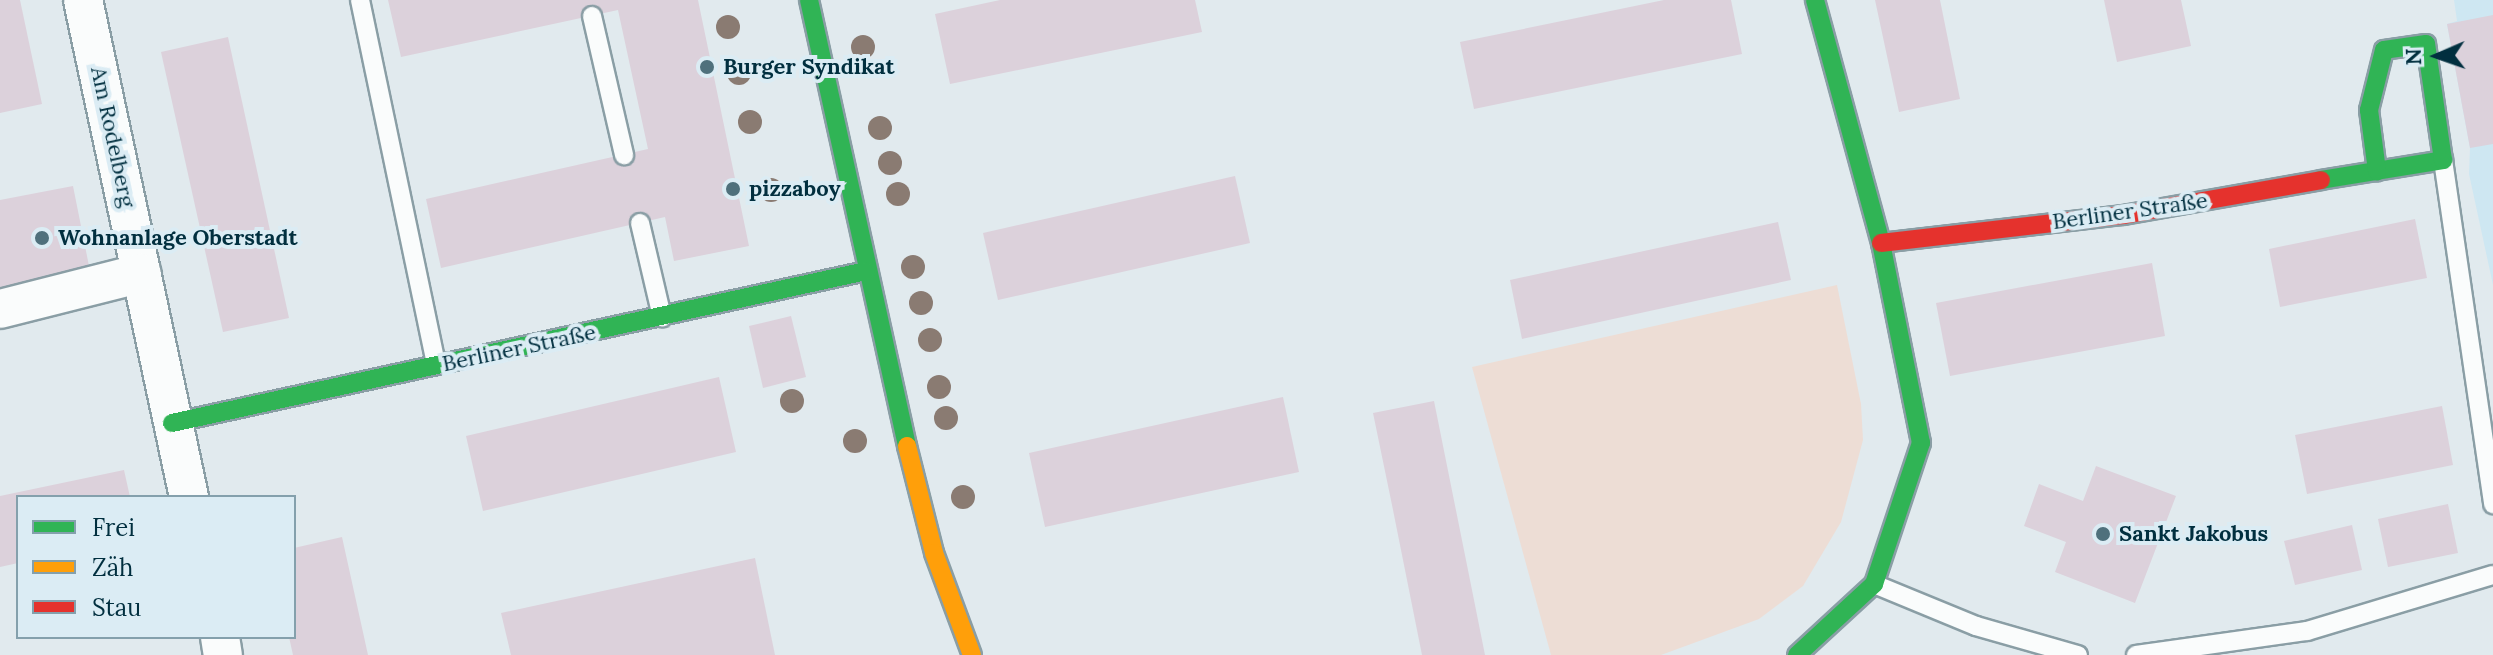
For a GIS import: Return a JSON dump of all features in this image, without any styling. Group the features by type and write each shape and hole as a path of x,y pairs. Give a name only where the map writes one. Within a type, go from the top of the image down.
{"street":[{"name":"Am Rodelberg","path":"83,0 189,495"},
{"path":"809,0 866,271 933,548 972,655"},
{"path":"1806,653 1874,584 1921,443 1881,243 1815,0"},
{"path":"2377,171 2369,110 2384,50 2426,44 2443,160"},
{"name":"Berliner Straße","path":"1881,243 2123,215 2443,160"},
{"name":"Berliner Straße","path":"172,423 866,271"},
{"path":"0,309 142,273"}],"lane":[{"path":"360,0 437,366"},
{"path":"592,16 624,155"},
{"path":"2443,160 2493,504"},
{"path":"640,223 662,317"},
{"path":"2136,655 2307,631 2493,575"},
{"path":"1874,584 1976,626 2078,655"}],"shaded area":[{"path":"2454,0 2493,0 2493,285 2469,174 2470,148 2447,24 2457,21"},
{"path":"1837,285 1861,404 1863,440 1841,522 1803,586 1759,619 1661,655 1551,655 1472,367"}],"building":[{"path":"0,0 20,0 42,104 0,113"},
{"path":"388,0 698,0 749,246 674,261 665,217 441,268 426,199 648,149 618,10 401,57"},
{"path":"1000,0 1195,0 1202,32 950,84 935,14"},
{"path":"1664,0 1731,0 1742,54 1474,109 1460,42"},
{"path":"1875,0 1940,0 1960,99 1899,112"},
{"path":"2104,0 2181,0 2191,46 2117,62"},
{"path":"2493,15 2493,144 2470,148 2447,24"},
{"path":"228,37 289,318 223,332 161,52"},
{"path":"1235,176 1250,243 998,300 983,233"},
{"name":"Wohnanlage Oberstadt","path":"73,186 91,276 0,294 0,200"},
{"path":"2415,219 2427,278 2280,307 2269,249"},
{"path":"1778,222 1791,280 1522,339 1510,280"},
{"path":"2152,263 2165,336 1950,376 1936,303"},
{"path":"791,316 806,377 763,388 749,326"},
{"path":"719,377 736,452 483,511 466,436"},
{"path":"1283,397 1299,472 1045,527 1029,453"},
{"path":"1434,401 1485,655 1422,655 1373,413"},
{"path":"2442,406 2453,465 2307,494 2295,435"},
{"name":"Sankt Jakobus","path":"2096,466 2176,496 2135,603 2055,572 2066,542 2024,526 2039,484 2083,501"},
{"path":"124,470 130,495 16,495 16,563 0,567 0,496"},
{"path":"2448,504 2458,553 2388,567 2378,519"},
{"path":"2352,525 2362,570 2295,585 2284,541"},
{"path":"342,537 368,655 293,655 289,639 296,639 296,548"},
{"path":"755,558 775,655 511,655 501,613"}],"traffic: fast":[{"path":"809,0 907,446"},
{"path":"1797,655 1874,584 1921,443 1881,243 1815,0"},
{"path":"2321,180 2443,160 2426,44 2384,50 2369,110 2377,171"},
{"path":"172,423 866,271"}],"traffic: slow":[{"path":"907,446 934,553 972,655"}],"traffic: jam":[{"path":"1881,243 2123,215 2321,180"}],"place":[{"name":"Burger Syndikat","path":"707,67"},
{"name":"pizzaboy","path":"733,189"},
{"name":"Wohnanlage Oberstadt","path":"42,238"},
{"name":"Sankt Jakobus","path":"2103,534"}]}
